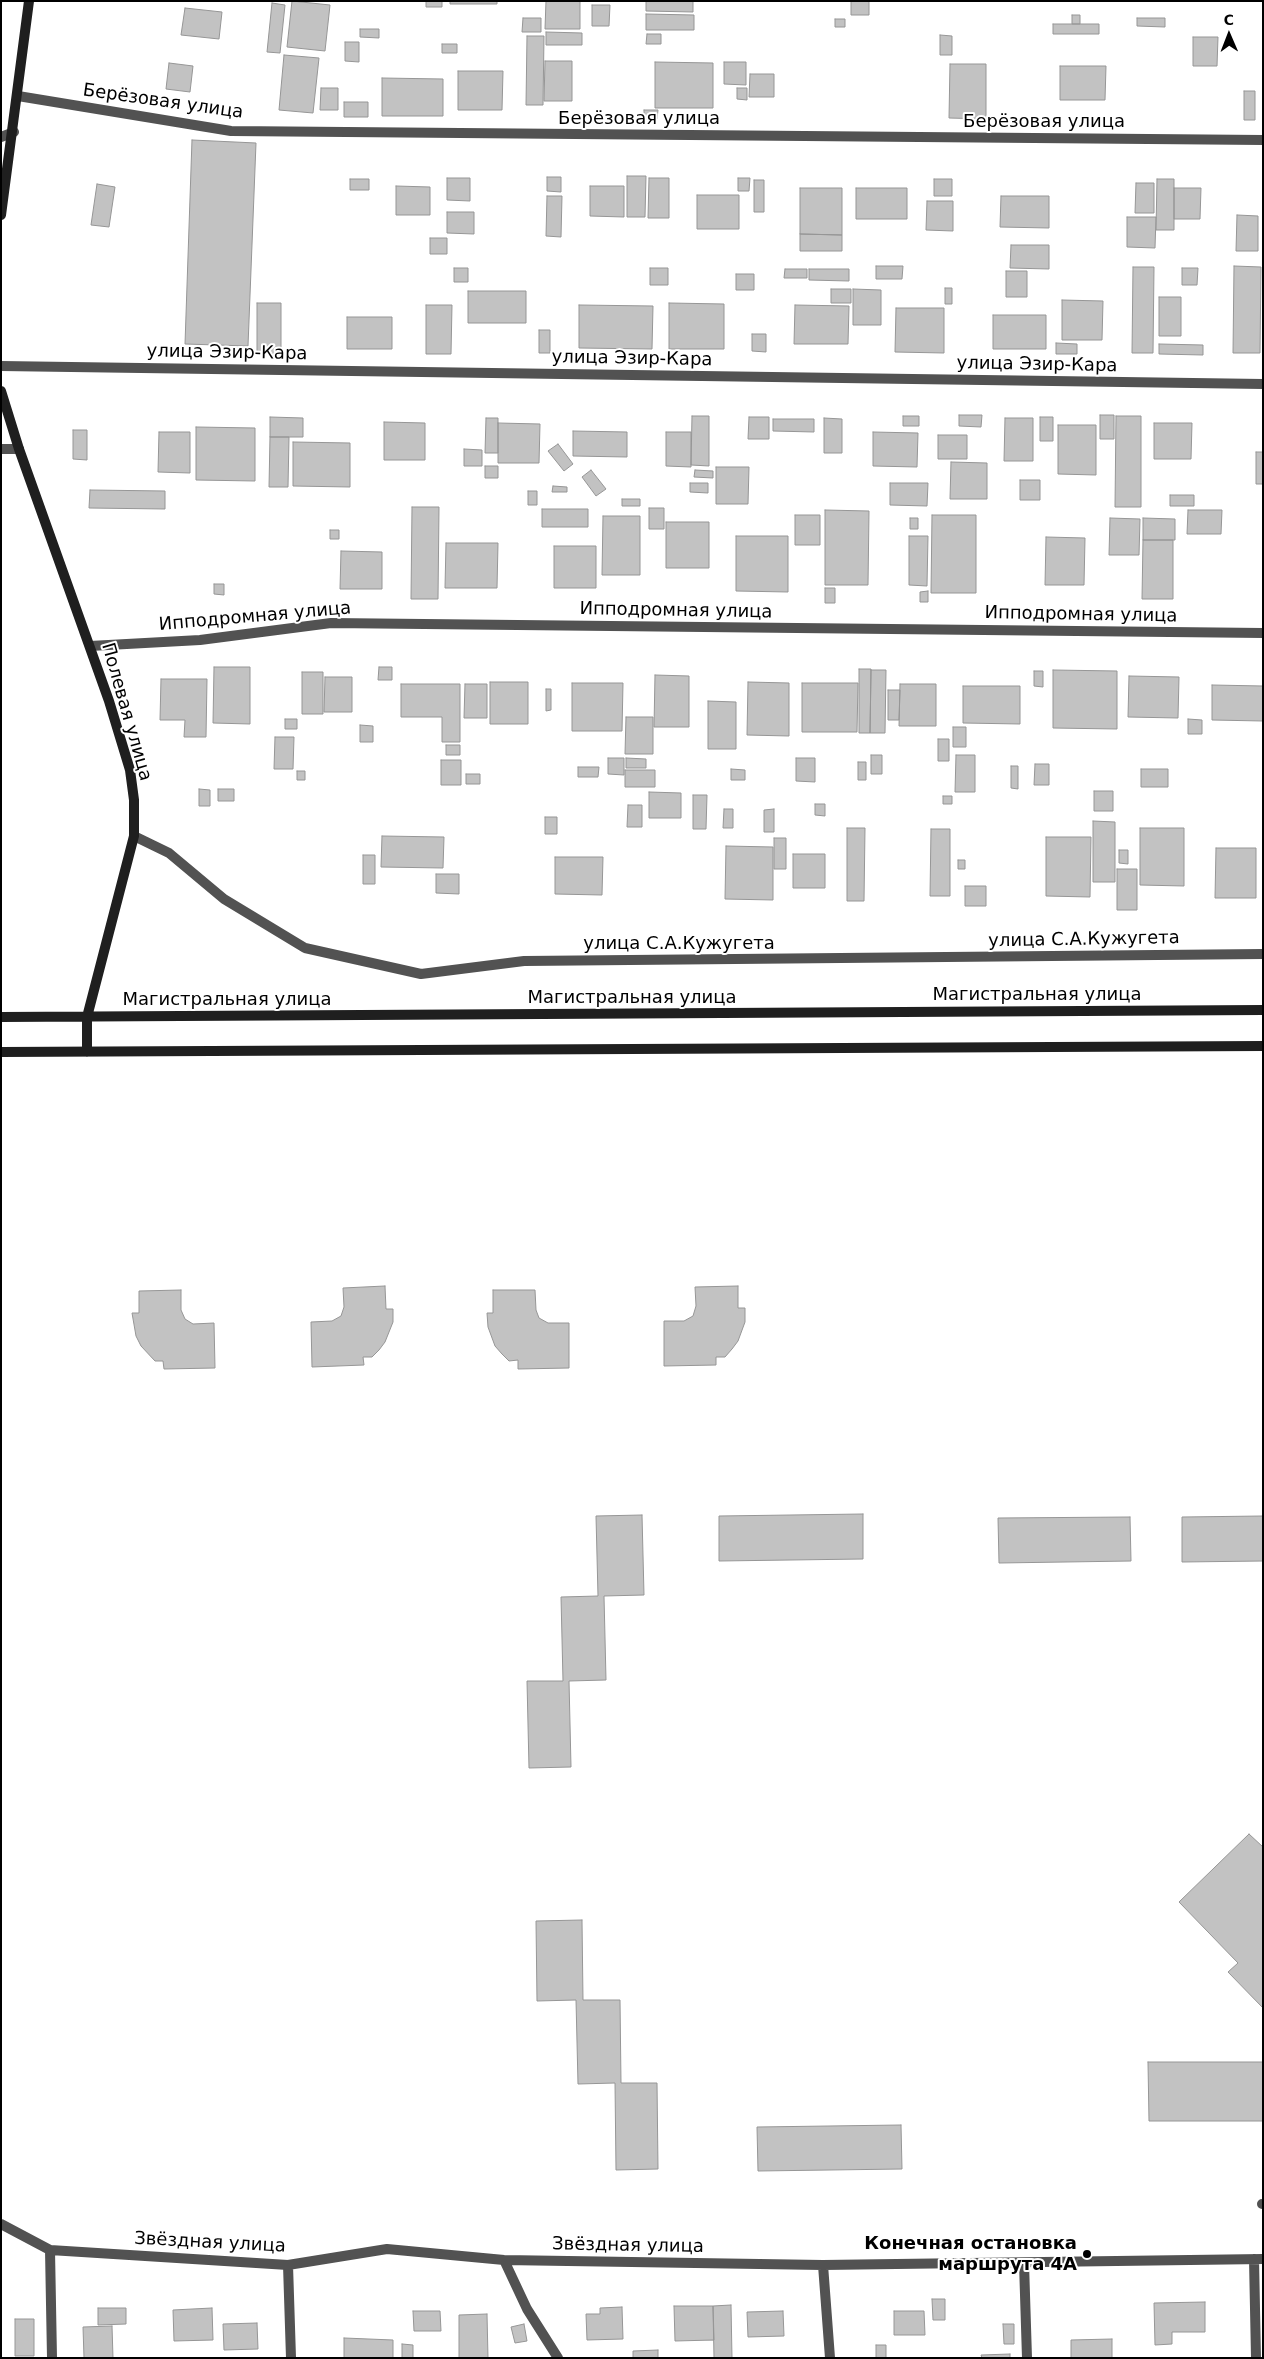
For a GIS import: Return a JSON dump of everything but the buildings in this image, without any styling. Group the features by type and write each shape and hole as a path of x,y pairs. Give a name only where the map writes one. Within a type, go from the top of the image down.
{"main road":[{"path":"1,215 14,132 29,1"},
{"name":"Полевая улица","path":"1,391 19,449 90,646 130,770 134,800 134,836 87,1017 87,1052"},
{"name":"Магистральная улица","path":"1,1017 1263,1010"},
{"path":"1,1052 1263,1046"}],"street":[{"name":"Берёзовая улица","path":"18,96 231,131 1263,140"},
{"path":"1,137 14,132"},
{"name":"улица Эзир-Кара","path":"1,366 1263,384"},
{"path":"1,449 19,449"},
{"name":"Ипподромная улица","path":"90,646 200,640 332,624 1263,633"},
{"name":"улица С.А.Кужугета","path":"134,836 169,853 224,899 305,948 421,974 524,961 1263,954"},
{"name":"Звёздная улица","path":"1,2224 50,2250 288,2265 387,2249 504,2260 823,2265 1258,2259"},
{"path":"50,2250 52,2358"},
{"path":"1256,2358 1258,2259"},
{"path":"504,2260 527,2309 558,2358"},
{"path":"1024,2263 1027,2358"},
{"path":"288,2265 291,2358"},
{"path":"823,2265 830,2358"}],"place":[{"name":"Конечная остановка маршрута 4А","path":"1087,2254"}]}
